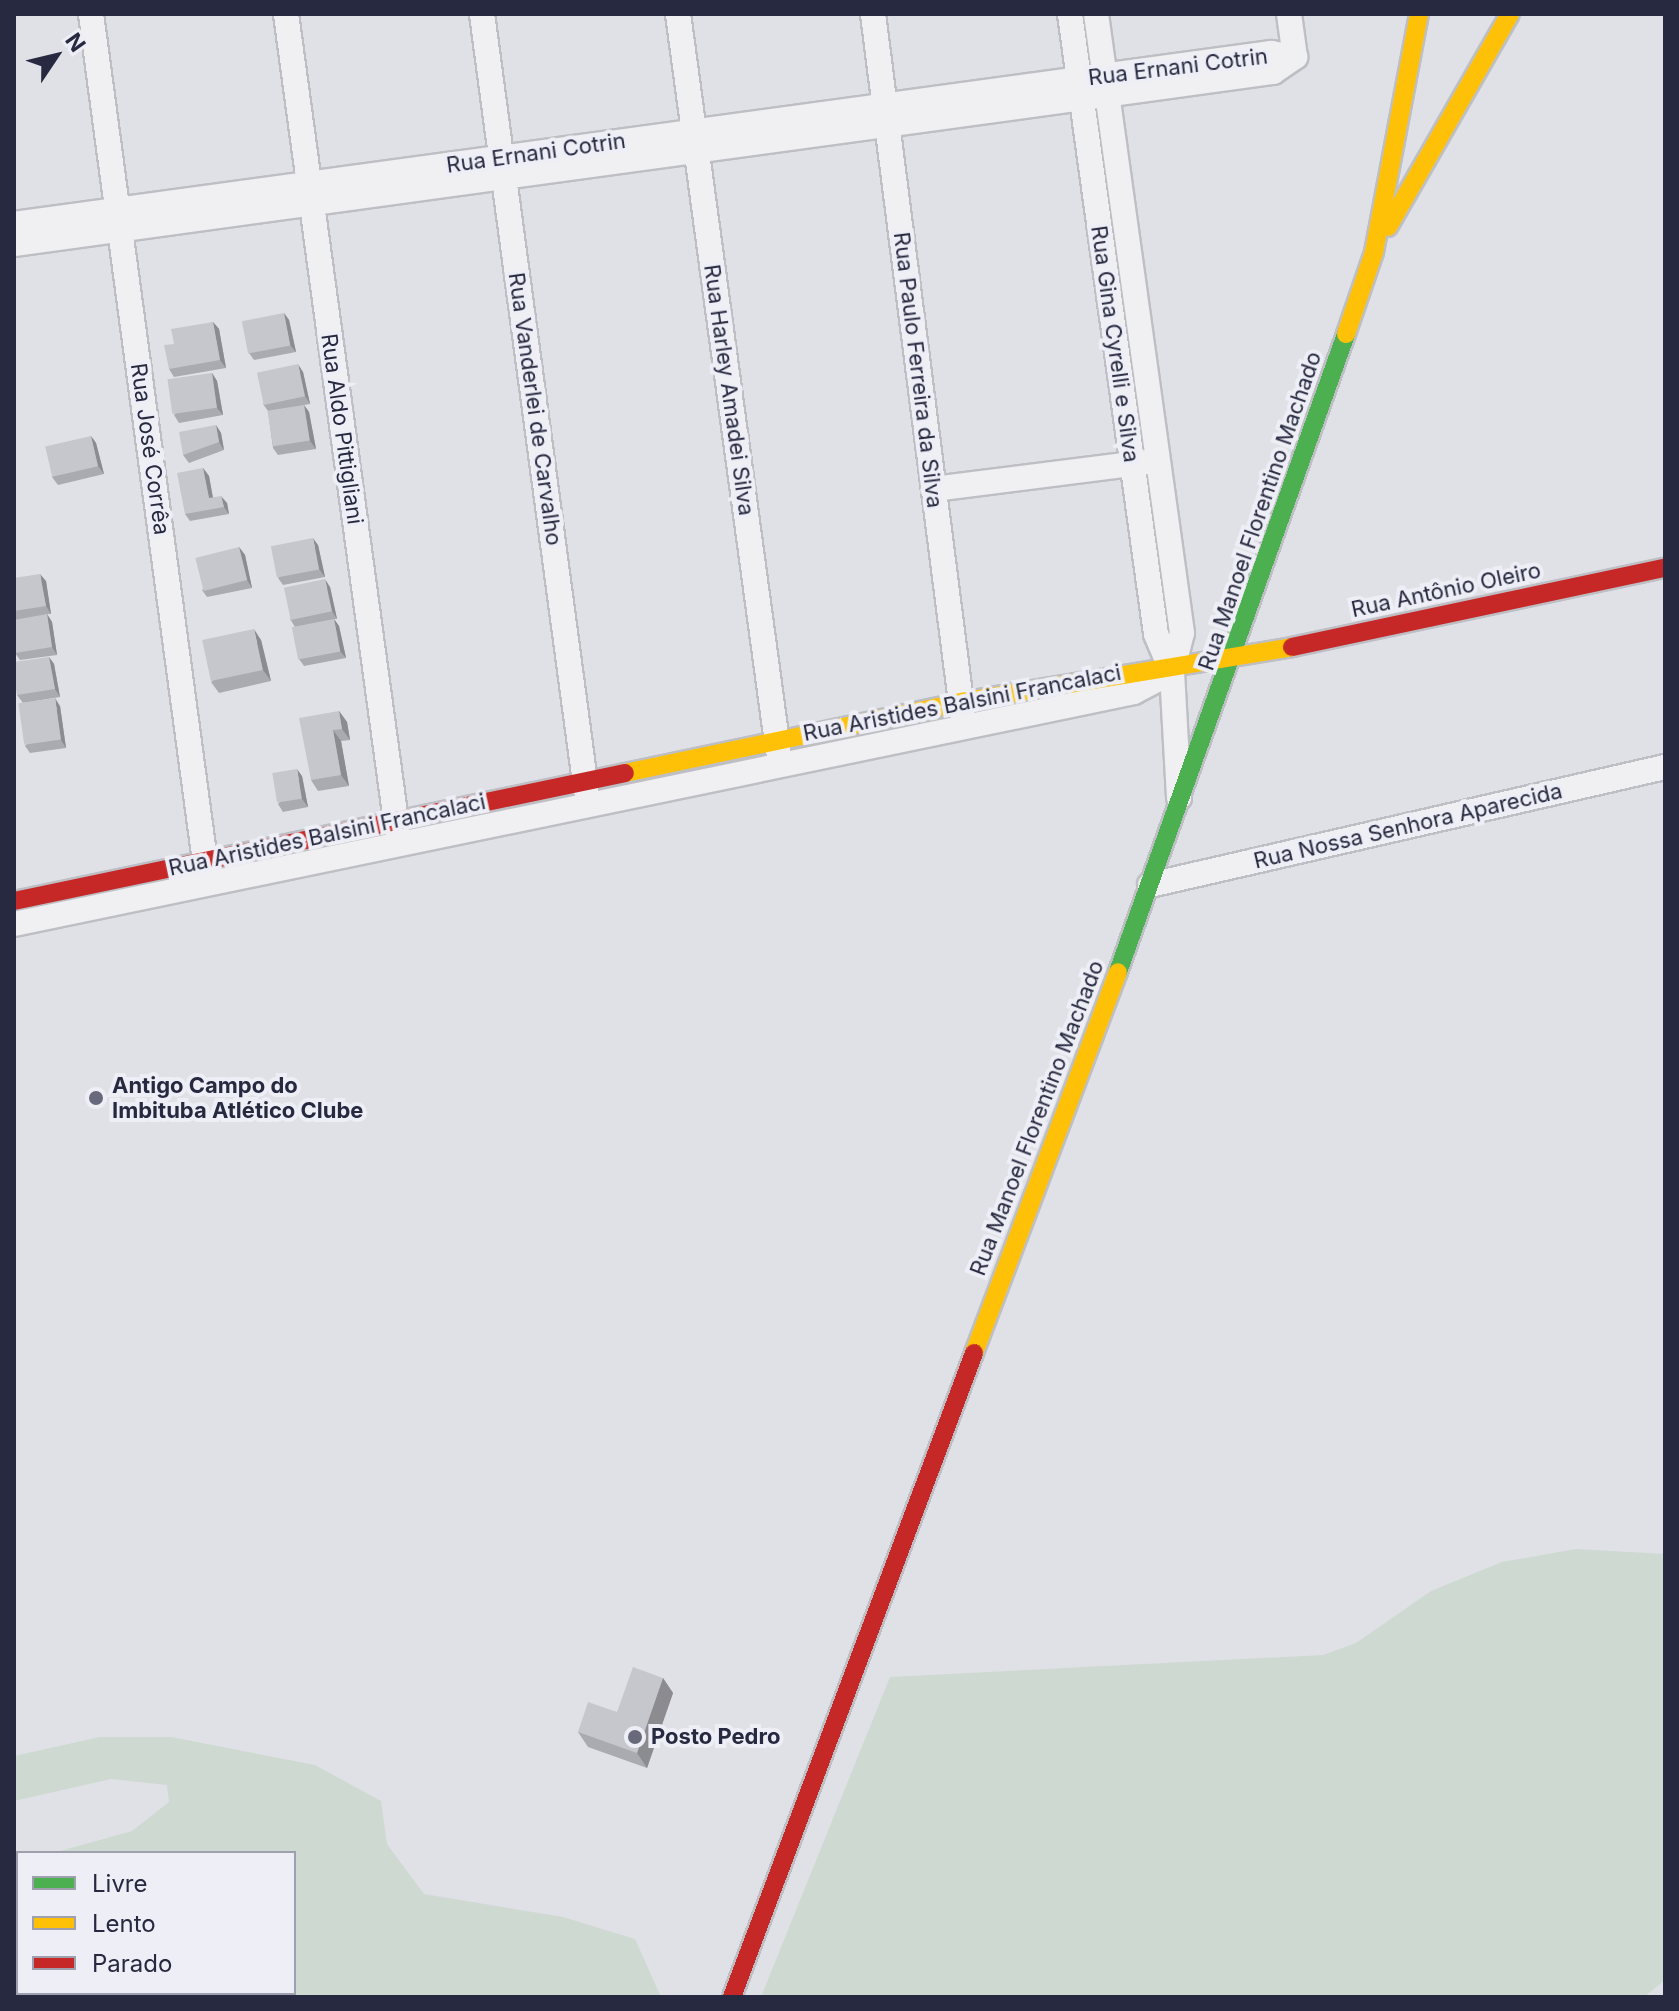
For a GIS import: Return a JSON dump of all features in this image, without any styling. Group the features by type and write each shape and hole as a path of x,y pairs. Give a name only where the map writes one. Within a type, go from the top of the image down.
{"main road":[{"name":"Rua Manoel Florentino Machado","path":"732,1997 1236,658 1374,252 1419,14"},
{"name":"Rua Manoel Florentino Machado","path":"1374,252 1510,14"},
{"name":"Rua Antônio Oleiro","path":"1172,672 1665,568"},
{"name":"Rua Aristides Balsini Francalaci","path":"587,793 776,740 963,714"}],"street":[{"name":"Rua José Corrêa","path":"91,14 207,872"},
{"name":"Rua Aldo Pittigliani","path":"286,14 398,832"},
{"name":"Rua Vanderlei de Carvalho","path":"482,14 587,793"},
{"name":"Rua Harley Amadei Silva","path":"678,14 780,766"},
{"name":"Rua Paulo Ferreira da Silva","path":"873,14 963,714"},
{"name":"Rua Gina Cyrelli e Silva","path":"1070,14 1156,634 1172,672"},
{"name":"Rua Gina Cyrelli e Silva","path":"1096,14 1182,633 1172,672 1180,807"},
{"name":"Rua Ernani Cotrin","path":"14,244 119,220 695,141 1080,89 1273,72 1295,57 1289,14"},
{"name":"Rua Ernani Cotrin","path":"14,224 119,220"},
{"path":"934,489 1158,461"},
{"name":"Rua Aristides Balsini Francalaci","path":"15,914 587,793 780,766 963,714 1134,692 1172,672"},
{"name":"Rua Nossa Senhora Aparecida","path":"1150,885 1665,767"}],"shaded area":[{"path":"1576,1549 1665,1554 1665,1980 1644,1997 761,1997 890,1677 1323,1655 1356,1643 1431,1591 1502,1562"},
{"path":"100,1737 171,1737 315,1765 381,1801 387,1844 424,1894 563,1917 635,1939 661,1997 14,1997 16,1932 16,1995 296,1995 296,1851 60,1851 132,1831 169,1802 167,1785 111,1779 14,1801 14,1756"}],"building":[{"path":"284,313 290,345 248,354 242,321"},
{"path":"213,322 220,360 169,369 164,345 174,344 171,329"},
{"path":"298,364 305,396 264,405 257,373"},
{"path":"212,373 217,408 172,414 167,379"},
{"path":"304,405 310,441 273,446 267,411"},
{"path":"216,425 219,442 183,455 179,432"},
{"path":"91,436 98,466 52,477 45,447"},
{"path":"203,468 209,498 221,496 224,507 185,514 177,473"},
{"path":"313,538 319,569 277,578 271,546"},
{"path":"239,547 247,580 204,591 195,558"},
{"path":"40,574 46,606 14,611 14,578"},
{"path":"325,579 332,611 291,620 284,588"},
{"path":"47,614 52,647 15,653 14,620"},
{"path":"334,619 340,651 298,660 292,627"},
{"path":"254,629 263,670 211,681 202,640"},
{"path":"49,657 55,689 17,695 14,662"},
{"path":"55,698 61,740 24,745 18,703"},
{"path":"339,711 342,729 333,730 341,775 311,780 299,718"},
{"path":"297,769 302,799 277,803 272,773"},
{"path":"633,1667 663,1678 637,1753 578,1732 588,1702 617,1712"}],"traffic: fast":[{"path":"1118,972 1346,334"}],"traffic: slow":[{"path":"1346,334 1374,252 1419,14"},
{"path":"1388,227 1510,14"},
{"path":"625,773 961,702 1292,647"},
{"path":"974,1353 1118,972"}],"traffic: jam":[{"path":"1292,647 1665,568"},
{"path":"14,901 625,773"},
{"path":"732,1997 974,1353"}],"place":[{"name":"Antigo Campo do Imbituba Atlético Clube","path":"96,1098"},
{"name":"Posto Pedro","path":"635,1737"}]}
